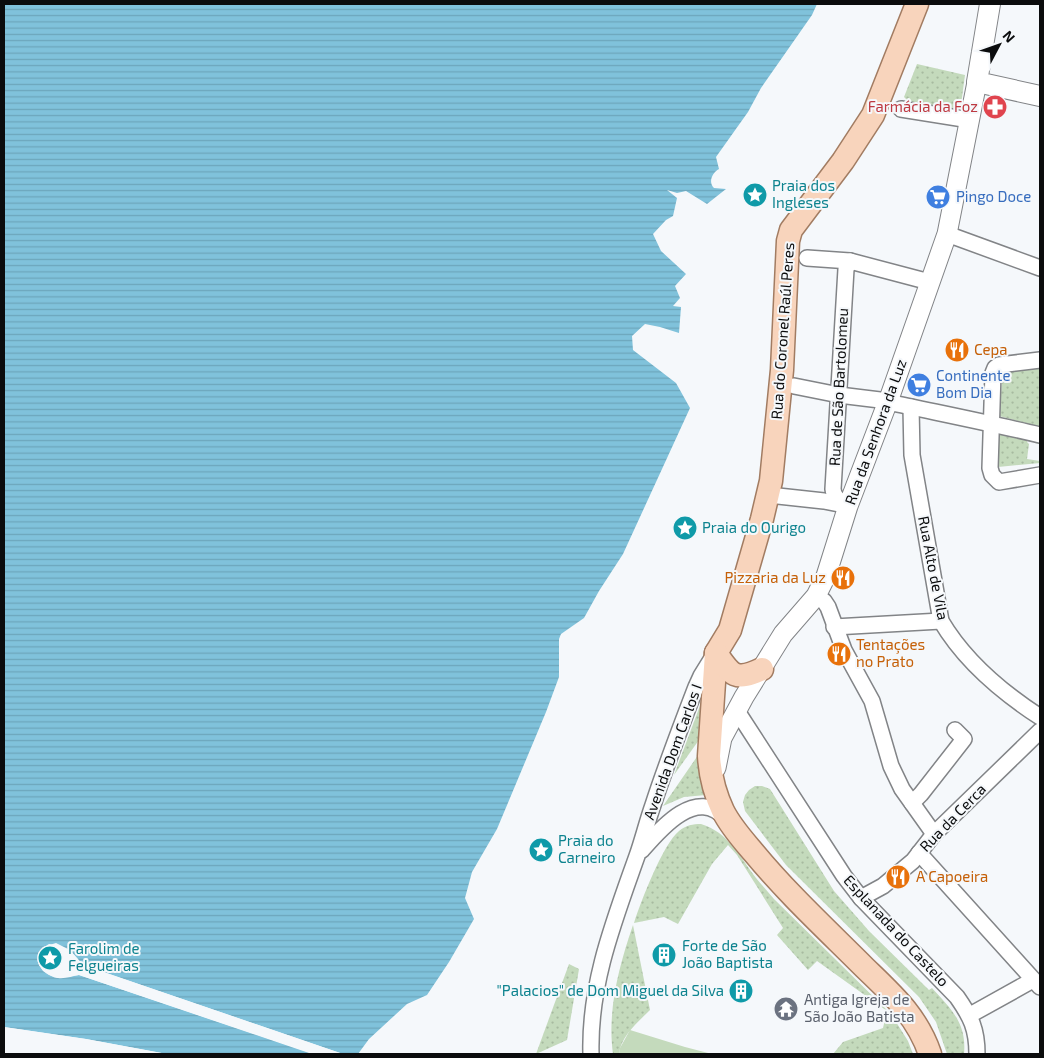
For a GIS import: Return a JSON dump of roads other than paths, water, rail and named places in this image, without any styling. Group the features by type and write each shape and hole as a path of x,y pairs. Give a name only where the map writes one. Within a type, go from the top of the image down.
{"main road":[{"name":"Rua do Coronel Raúl Peres","path":"716,653 730,630 771,481 782,370 788,242 791,230 843,161 873,115 917,4"},
{"name":"Rua da Senhora da Luz","path":"976,82 990,4"},
{"path":"976,82 1039,94"},
{"path":"716,653 728,670 737,675 748,676 762,669"},
{"path":"716,653 709,756 713,784 723,810 731,824 779,884 899,1001 924,1037 930,1054"}],"street":[{"name":"Rua da Senhora da Luz","path":"816,596 826,576 884,401 930,284 947,234 976,82"},
{"path":"901,109 970,120"},
{"path":"947,234 1040,268"},
{"path":"807,258 850,261 922,280 930,284"},
{"name":"Rua de São Bartolomeu","path":"848,506 833,495 846,269 850,261"},
{"path":"1040,360 1000,365 992,373 990,468 995,479 999,482 1040,475"},
{"path":"794,386 884,401 967,420 992,423 1040,435"},
{"name":"Rua Alto de Vila","path":"911,407 912,455 942,622 950,636 964,652 1013,700 1040,717"},
{"path":"778,496 824,501 848,506"},
{"path":"713,784 722,738 744,697 783,634 816,596 824,601 828,607 844,650 872,701 891,766 902,789 934,834"},
{"path":"834,627 942,622"},
{"name":"Avenida Dom Carlos I","path":"591,1054 590,1028 594,996 608,937 696,687 716,653"},
{"name":"Esplanada do Castelo","path":"737,711 844,876 861,898 956,997 970,1015 975,1033 977,1054"},
{"path":"912,803 964,739 955,730"},
{"name":"Rua da Cerca","path":"861,898 883,886 913,861 934,834 1040,731"},
{"name":"Avenida Dom Carlos I","path":"638,854 660,829 675,816 690,809 710,808 723,815 731,824"},
{"path":"919,853 1037,983 970,1015"}],"water":[{"path":"4,4 817,4 812,15 761,88 748,112 716,157 719,169 713,175 711,183 714,188 726,189 707,204 686,191 677,193 667,190 677,198 673,216 666,220 653,234 661,251 686,274 675,286 680,298 673,306 681,307 679,333 645,324 632,336 633,350 676,383 690,408 623,554 584,618 561,634 559,639 559,677 546,712 497,829 472,872 465,898 474,919 427,995 407,1004 369,1039 358,1054 343,1054 83,965 69,950 49,944 39,952 37,957 42,969 54,977 63,978 79,975 312,1054 167,1054 86,1039 4,1027"}],"place":[{"name":"Farmácia da Foz","path":"995,107"},
{"name":"Praia dos Ingleses","path":"755,195"},
{"name":"Pingo Doce","path":"938,197"},
{"name":"Cepa","path":"957,350"},
{"name":"Continente Bom Dia","path":"919,385"},
{"name":"Praia do Ourigo","path":"685,528"},
{"name":"Pizzaria da Luz","path":"843,578"},
{"name":"Tentações no Prato","path":"839,654"},
{"name":"Praia do Carneiro","path":"541,850"},
{"name":"A Capoeira","path":"898,877"},
{"name":"Forte de São João Baptista","path":"664,955"},
{"name":"Farolim de Felgueiras","path":"50,958"},
{"name":"\"Palacios\" de Dom Miguel da Silva","path":"741,991"},
{"name":"Antiga Igreja de São João Batista","path":"786,1009"}]}
